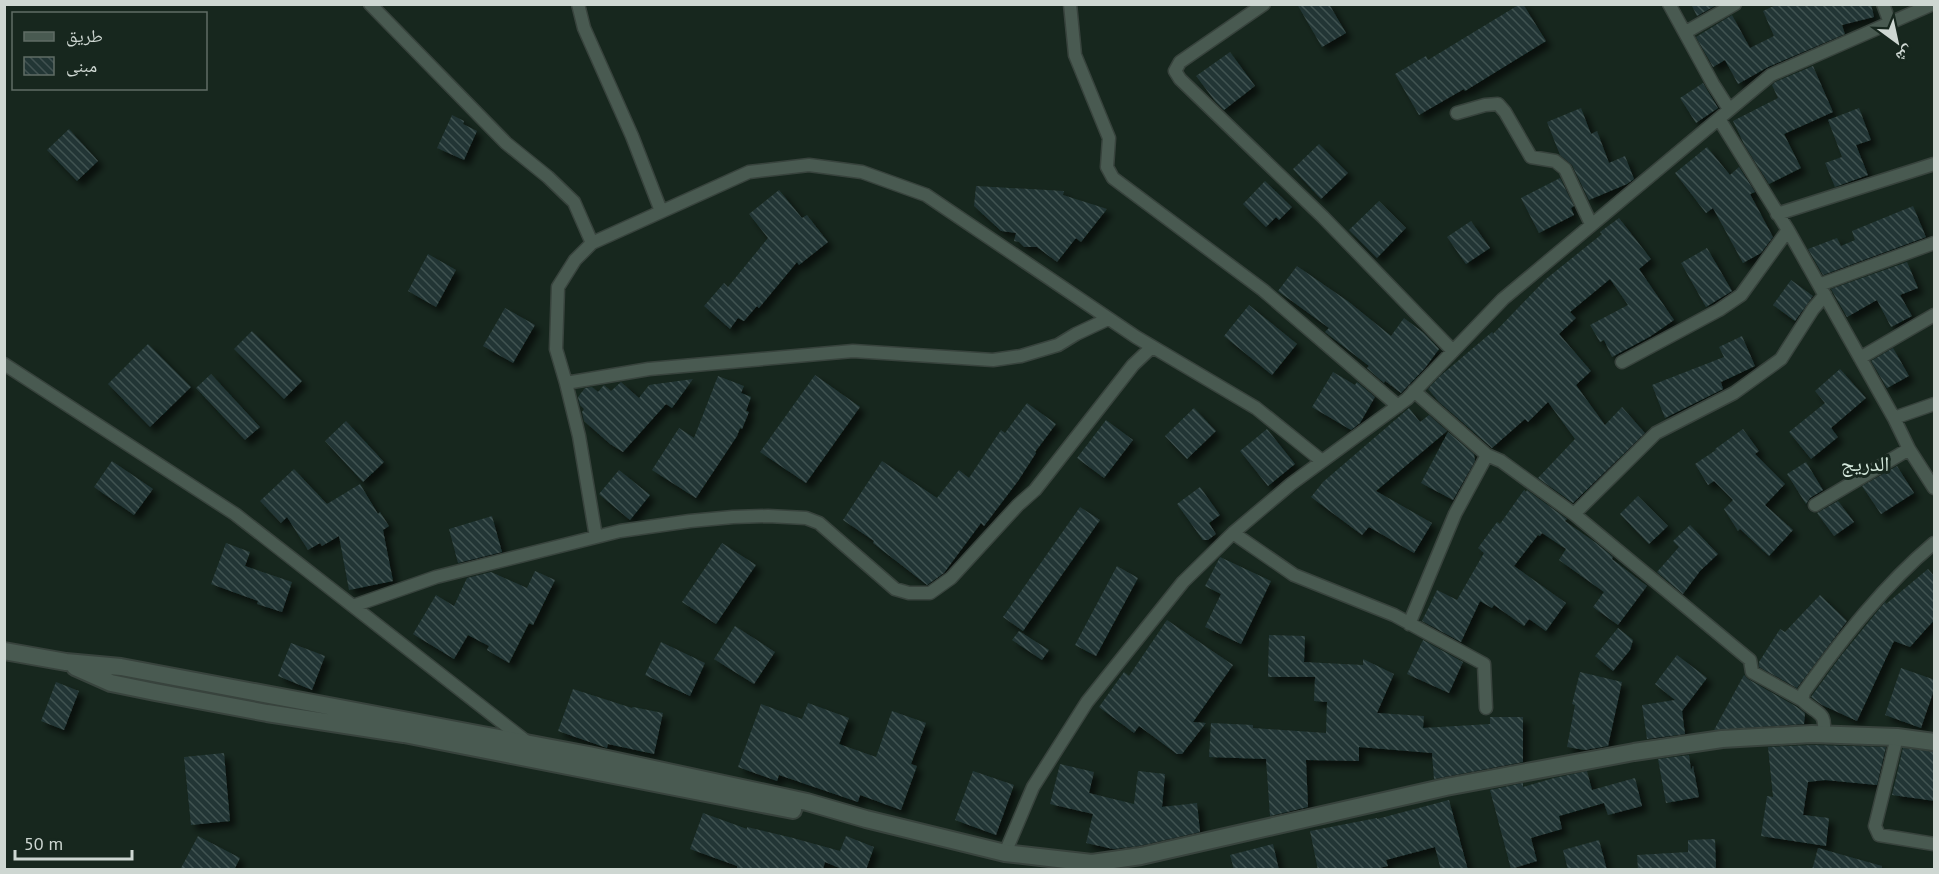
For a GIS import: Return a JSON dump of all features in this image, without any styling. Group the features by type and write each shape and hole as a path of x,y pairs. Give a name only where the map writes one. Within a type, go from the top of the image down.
{"main road":[{"path":"4,651 66,662 121,667 531,744 807,802 1005,853 1092,863 1114,861 1269,828 1446,787 1622,754 1722,739 1823,735 1897,737 1935,742"},
{"path":"66,662 111,683 155,692 267,713 404,734 811,814 866,819"}],"street":[{"path":"370,4 506,143 548,177 574,202 592,243"},
{"path":"578,4 584,28 632,136 662,211"},
{"path":"1070,4 1075,55 1109,138 1107,167 1113,178 1263,290 1398,406"},
{"path":"1264,4 1180,62 1175,71 1180,79 1323,217 1453,351"},
{"path":"1669,4 1729,109"},
{"path":"1686,32 1736,4"},
{"path":"1883,4 1890,23"},
{"path":"1005,853 1033,787 1087,702 1183,582 1233,532 1322,461 1398,406 1503,299 1771,75 1933,4"},
{"path":"1456,113 1498,104 1531,157 1555,161 1565,170 1591,224"},
{"path":"1719,119 1788,230 1894,418 1909,449 1935,488"},
{"path":"1777,214 1935,164"},
{"path":"596,537 579,436 556,349 558,287 574,260 592,243 749,172 810,165 862,172 926,195 1108,319 1256,408 1322,461"},
{"path":"1623,362 1719,310 1741,295 1788,230"},
{"path":"1574,514 1656,433 1734,393 1781,360 1813,309 1822,290 1935,243"},
{"path":"1860,358 1935,315"},
{"path":"566,383 649,369 854,351 993,360 1021,356 1058,345 1108,319"},
{"path":"354,606 436,577 620,531 690,520 768,516 806,518 819,523 895,589 909,593 930,593 951,578 1018,505 1035,490 1133,365 1152,347"},
{"path":"4,364 235,514 531,744"},
{"path":"1414,391 1487,455 1501,461 1574,514 1750,660 1752,672 1802,699 1823,716 1826,722 1823,735"},
{"path":"1894,418 1935,404"},
{"path":"1815,505 1909,449"},
{"path":"1409,624 1455,514 1487,455"},
{"path":"1233,532 1294,575 1394,615 1484,664 1486,708"},
{"path":"1802,699 1804,692 1842,640 1915,559 1935,543"},
{"path":"1897,737 1875,826 1879,835 1935,844"}],"building":[{"path":"1297,4 1329,4 1346,33 1322,47"},
{"path":"1523,4 1546,41 1465,91 1464,89 1419,115 1395,74 1426,56 1428,60"},
{"path":"1691,4 1718,4 1697,16"},
{"path":"1778,4 1871,4 1874,17 1842,25 1845,34 1768,67 1738,84 1725,60 1713,67 1696,37 1732,15 1750,48 1774,36 1763,11"},
{"path":"1230,52 1255,86 1224,110 1196,76"},
{"path":"1813,66 1833,112 1784,134 1801,168 1769,184 1745,146 1733,121 1778,98 1772,85 1775,82"},
{"path":"1703,83 1718,108 1696,123 1680,98"},
{"path":"1581,108 1591,134 1597,131 1609,163 1625,156 1634,179 1589,200 1572,165 1560,155 1547,122"},
{"path":"1859,108 1871,140 1856,145 1868,175 1835,187 1825,163 1842,157 1828,120"},
{"path":"452,115 477,131 464,160 437,148"},
{"path":"69,129 98,161 77,181 47,150"},
{"path":"1319,144 1348,173 1321,199 1293,169"},
{"path":"1707,147 1730,175 1739,167 1755,192 1750,194 1773,237 1761,253 1743,263 1713,208 1706,213 1675,173"},
{"path":"1560,178 1574,206 1571,208 1574,215 1539,233 1521,198"},
{"path":"1265,181 1292,207 1279,220 1276,217 1266,227 1243,204"},
{"path":"976,186 1064,191 1063,195 1107,209 1081,242 1076,238 1057,262 1037,247 1024,247 1014,241 1016,233 1001,231 974,206"},
{"path":"779,190 802,218 807,215 828,242 799,265 797,262 759,308 757,306 744,321 738,318 730,329 704,306 724,283 728,287 768,238 749,214"},
{"path":"1379,201 1406,228 1377,258 1349,230"},
{"path":"1913,206 1926,237 1823,275 1808,249 1837,238 1841,246 1855,240 1852,231"},
{"path":"1619,218 1651,259 1639,269 1674,320 1651,336 1612,357 1604,340 1600,342 1590,325 1628,305 1610,279 1570,312 1576,318 1559,334 1591,371 1576,385 1605,425 1622,407 1645,433 1573,503 1538,478 1575,439 1548,402 1528,422 1525,419 1492,448 1439,402 1428,389 1492,332 1493,334 1546,279"},
{"path":"1471,221 1490,248 1466,264 1447,237"},
{"path":"1707,248 1732,291 1706,307 1681,263"},
{"path":"428,254 456,270 436,307 408,291"},
{"path":"1907,262 1918,288 1900,295 1912,316 1891,327 1877,300 1847,317 1831,289"},
{"path":"1297,266 1349,302 1391,336 1404,318 1424,333 1439,349 1425,368 1401,393 1385,381 1384,383 1367,368 1369,366 1325,332 1329,328 1278,291"},
{"path":"1791,280 1813,296 1795,321 1773,305"},
{"path":"1249,305 1297,344 1272,375 1224,336"},
{"path":"505,308 535,325 513,363 483,346"},
{"path":"252,331 302,381 284,399 234,349"},
{"path":"1742,336 1755,366 1721,382 1723,389 1665,418 1652,385 1724,357 1719,347"},
{"path":"148,344 191,387 150,427 108,384"},
{"path":"1893,348 1909,376 1887,388 1871,361"},
{"path":"1840,369 1866,398 1831,428 1838,437 1811,459 1789,432 1825,403 1815,391"},
{"path":"1333,372 1355,385 1357,382 1375,397 1360,423 1351,430 1312,407"},
{"path":"211,374 260,427 245,440 196,388"},
{"path":"815,375 860,407 806,483 760,452"},
{"path":"718,376 744,386 741,393 751,397 746,411 749,412 742,429 740,428 696,498 652,470 679,428 694,438"},
{"path":"693,379 672,408 666,404 623,452 610,444 584,421 582,412 584,409 578,397 585,388 592,387 598,392 604,385 611,391 621,382 639,398 649,385"},
{"path":"1027,403 1056,424 1035,452 1018,481 984,526 981,523 944,573 927,585 873,543 874,541 843,520 882,461 937,498 959,470 969,478 1001,430 1005,433"},
{"path":"1194,408 1216,431 1187,459 1165,436"},
{"path":"1409,408 1420,422 1429,415 1447,431 1376,491 1432,523 1414,553 1369,527 1362,535 1311,497 1323,482"},
{"path":"1106,420 1133,440 1104,478 1077,458"},
{"path":"346,421 384,462 363,482 325,441"},
{"path":"1267,429 1295,464 1268,486 1240,451"},
{"path":"1743,429 1759,451 1755,454 1785,484 1765,505 1793,530 1769,556 1740,529 1738,531 1724,509 1733,500 1714,481 1708,485 1695,464"},
{"path":"1448,432 1474,454 1475,461 1453,500 1421,483"},
{"path":"112,461 153,489 134,515 94,487"},
{"path":"1806,462 1823,490 1810,498 1806,504 1787,474"},
{"path":"1897,466 1914,493 1881,514 1862,486"},
{"path":"294,469 327,504 360,484 378,514 380,512 389,526 383,530 393,581 349,590 339,536 322,546 320,543 308,550 287,517 281,523 260,501"},
{"path":"619,470 650,495 630,520 599,494"},
{"path":"1200,487 1220,515 1209,523 1216,534 1208,540 1203,540 1177,504"},
{"path":"1524,490 1567,519 1565,521 1596,543 1613,557 1612,559 1647,586 1618,625 1593,607 1604,592 1559,560 1566,549 1542,533 1514,566 1566,603 1546,631 1529,619 1524,626 1494,605 1492,608 1480,601 1461,642 1422,621 1437,590 1457,600 1484,553 1478,548 1497,522 1500,524"},
{"path":"1638,496 1668,526 1649,544 1620,514"},
{"path":"1838,501 1854,522 1834,536 1817,513"},
{"path":"1080,507 1100,520 1023,631 1003,617"},
{"path":"492,516 502,552 458,563 449,529"},
{"path":"1690,525 1718,554 1700,571 1683,594 1657,572 1679,547 1673,541"},
{"path":"226,543 250,552 245,566 292,582 282,612 211,584"},
{"path":"722,543 756,565 716,624 682,602"},
{"path":"1220,557 1271,581 1241,644 1205,627 1221,594 1205,586"},
{"path":"1117,566 1138,578 1096,656 1075,645"},
{"path":"1928,569 1935,577 1935,619 1910,647 1894,641 1857,721 1822,705 1811,697 1885,602 1886,604"},
{"path":"535,571 555,580 533,625 529,623 509,663 487,650 489,646 468,635 454,659 413,634 436,595 454,606 467,578 491,572 527,588"},
{"path":"1820,595 1847,621 1797,688 1759,667 1759,662 1780,629 1785,632"},
{"path":"1167,620 1233,665 1193,722 1206,723 1182,754 1177,754 1139,726 1134,733 1099,707 1124,672 1129,676"},
{"path":"735,626 775,652 754,684 714,659"},
{"path":"1618,628 1633,640 1630,650 1613,671 1595,656"},
{"path":"1019,631 1049,650 1042,660 1012,640"},
{"path":"1269,635 1305,636 1304,662 1363,665 1363,659 1394,674 1377,713 1424,716 1423,728 1490,724 1490,717 1523,717 1523,762 1434,779 1432,753 1359,747 1359,761 1306,760 1308,807 1270,816 1266,759 1209,757 1211,723 1326,733 1327,702 1314,701 1315,677 1268,677"},
{"path":"1423,640 1463,662 1449,693 1407,674"},
{"path":"661,642 705,663 690,696 645,675"},
{"path":"291,643 325,656 312,690 278,676"},
{"path":"1677,655 1707,678 1682,711 1685,734 1647,739 1642,705 1675,700 1655,684"},
{"path":"1901,668 1935,680 1935,687 1921,728 1885,715"},
{"path":"1580,672 1622,682 1608,746 1585,750 1567,747 1575,705 1572,704"},
{"path":"1744,675 1805,713 1804,724 1714,730"},
{"path":"56,682 79,691 64,730 41,721"},
{"path":"573,689 632,708 663,713 654,754 608,744 607,748 558,731"},
{"path":"808,703 849,718 839,744 876,757 892,711 926,723 911,764 917,766 901,810 860,795 858,802 779,775 777,781 738,767 761,704 802,719"},
{"path":"1812,745 1886,747 1877,785 1825,780 1808,782 1803,815 1829,818 1826,846 1761,836 1767,796 1773,797 1768,747"},
{"path":"1903,748 1935,752 1935,801 1892,795"},
{"path":"224,753 230,821 191,825 184,757"},
{"path":"1689,755 1699,797 1666,803 1658,759"},
{"path":"1060,764 1094,772 1089,793 1134,804 1138,771 1165,774 1162,807 1197,803 1200,832 1139,846 1113,849 1086,843 1093,814 1050,804"},
{"path":"973,771 1014,785 996,835 955,820"},
{"path":"1587,771 1592,790 1635,778 1642,806 1608,815 1604,803 1559,816 1562,829 1531,838 1537,861 1511,869 1490,790 1523,783 1523,787"},
{"path":"1449,800 1468,870 1441,870 1435,847 1386,860 1388,866 1371,870 1318,870 1310,831 1377,819"},
{"path":"703,813 747,829 747,827 840,851 846,836 874,847 866,870 844,870 825,862 823,870 737,870 737,866 690,849"},
{"path":"198,836 240,858 234,870 180,870"},
{"path":"1715,839 1716,870 1638,870 1637,855 1688,852 1688,840"},
{"path":"1599,840 1607,870 1568,870 1563,850"},
{"path":"1273,844 1279,870 1234,870 1230,855"},
{"path":"1818,848 1882,866 1882,870 1812,870"}],"district":[{"name":"الدريج","path":"1865,464"}]}
